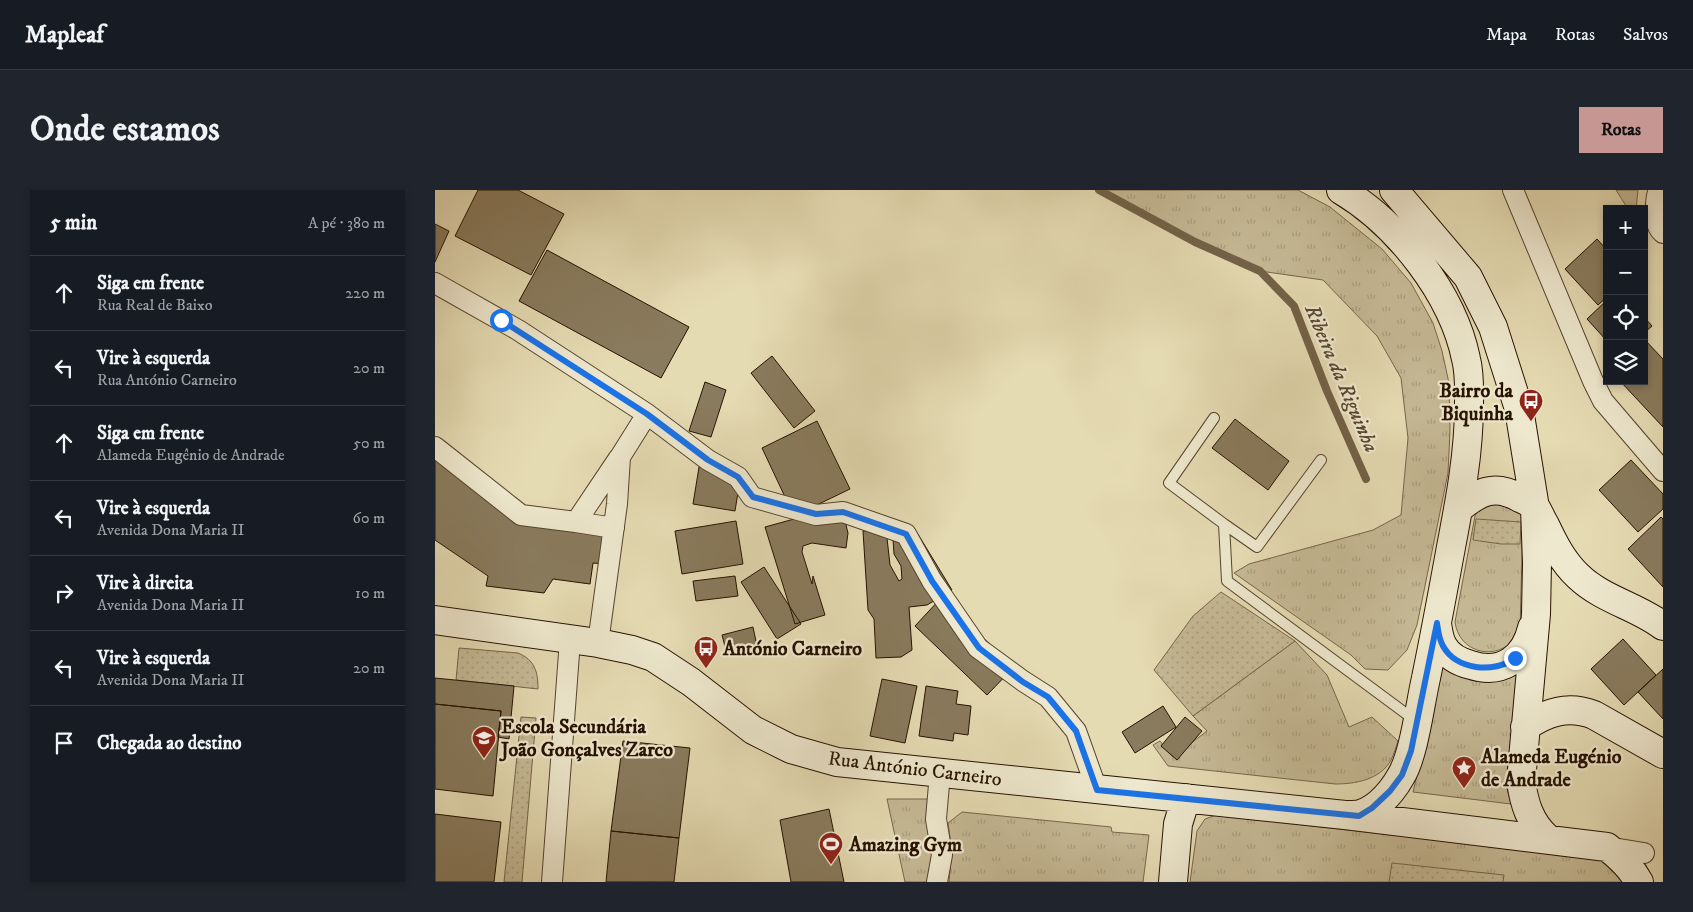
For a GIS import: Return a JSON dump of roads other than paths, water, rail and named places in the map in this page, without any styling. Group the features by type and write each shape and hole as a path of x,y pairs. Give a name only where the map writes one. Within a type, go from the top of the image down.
{"street":[{"path":"1341,190 1364,206 1410,250 1435,286 1454,322 1463,345 1469,371 1469,422 1465,465 1437,623 1411,751 1402,775 1390,791 1372,808 1359,816 1345,815"},
{"path":"1393,190 1468,277 1493,327 1519,409 1535,508 1536,614 1521,781 1523,795 1531,818 1541,833 1547,838"},
{"path":"1513,190 1603,401 1663,471"},
{"path":"1659,190 1656,209 1658,226 1663,233"},
{"path":"435,283 518,330 647,414 708,460 738,477 753,497 816,514 843,512 906,534 932,581 979,648 1023,682 1048,697 1076,731 1097,790"},
{"path":"576,522 621,457 647,414"},
{"path":"435,447 521,515 613,528"},
{"path":"598,643 621,457"},
{"path":"1458,509 1478,494 1493,490 1513,494 1535,508 1561,557 1577,576 1597,592 1649,616 1663,626"},
{"path":"1437,623 1442,645 1453,657 1460,662 1489,668 1508,664 1521,652 1529,641 1536,614"},
{"name":"Rua António Carneiro","path":"435,620 598,643 632,650 653,657 691,682 753,730 791,749 837,762 1345,815 1547,838 1607,847"},
{"path":"551,882 570,640"},
{"path":"1525,727 1548,714 1563,711 1584,711 1663,754"},
{"path":"937,882 942,855 937,819 940,773"},
{"path":"1173,882 1179,824 1186,798"},
{"path":"1607,847 1644,853"},
{"path":"1607,847 1623,860 1639,882"}],"lane":[{"path":"1214,418 1169,483 1257,547 1321,460"},
{"path":"1225,524 1227,581 1417,722"}],"waterway":[{"name":"Ribeira da Riguinha","path":"1099,190 1195,242 1260,271 1294,306 1327,391 1366,479"}],"place":[{"name":"Bairro da Biquinha","path":"1531,422"},
{"name":"António Carneiro","path":"706,669"},
{"name":"Escola Secundária João Gonçalves Zarco","path":"484,759"},
{"name":"Alameda Eugénio de Andrade","path":"1464,789"},
{"name":"Amazing Gym","path":"831,865"}]}
